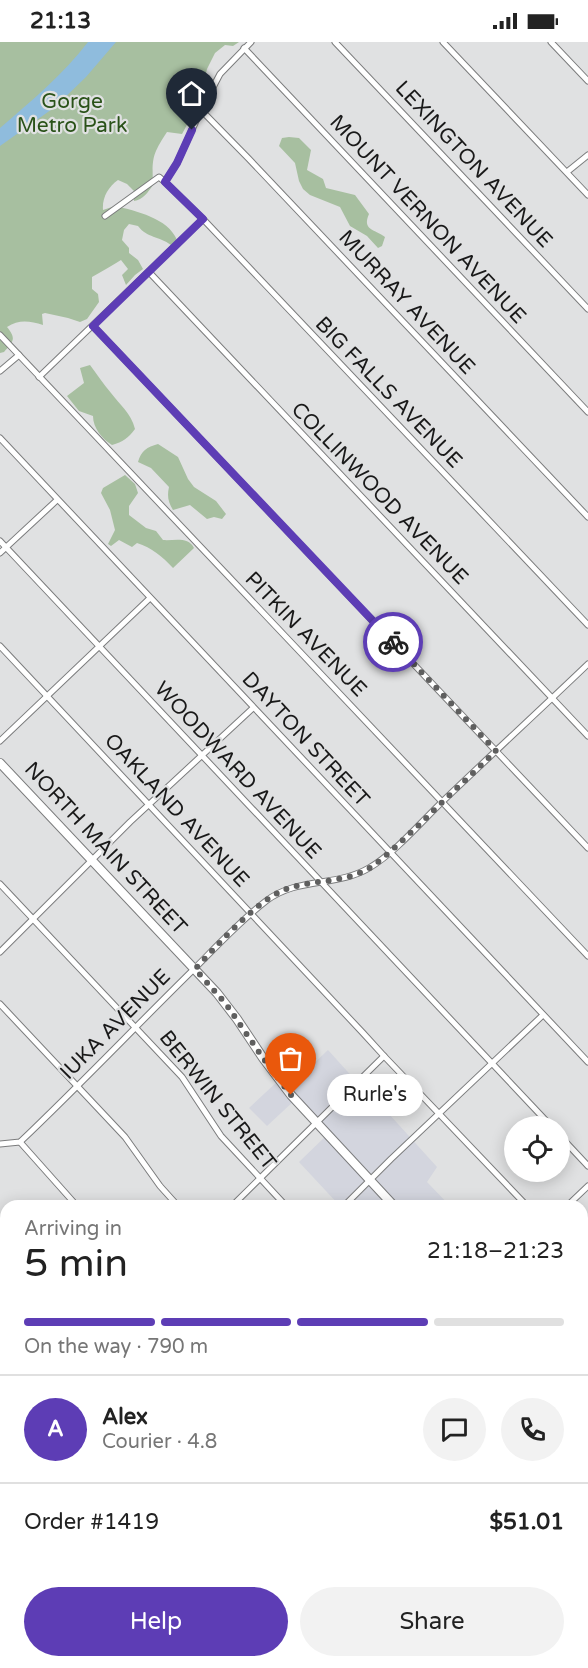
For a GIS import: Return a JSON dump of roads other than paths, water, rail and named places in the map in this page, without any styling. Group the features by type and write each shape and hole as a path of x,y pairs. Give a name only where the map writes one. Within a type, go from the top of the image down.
{"main road":[{"name":"NORTH MAIN STREET","path":"0,763 195,969 226,1004 282,1084 388,1200"}],"street":[{"path":"105,216 159,177 165,182 177,163 220,74 251,42"},
{"name":"LEXINGTON AVENUE","path":"335,42 588,309"},
{"path":"443,42 588,195"},
{"path":"551,42 588,81"},
{"name":"MOUNT VERNON AVENUE","path":"244,48 588,412"},
{"name":"MURRAY AVENUE","path":"201,110 588,517"},
{"path":"567,172 588,155"},
{"name":"BIG FALLS AVENUE","path":"165,182 203,219 588,625"},
{"path":"39,377 203,219"},
{"name":"COLLINWOOD AVENUE","path":"149,272 588,736"},
{"path":"93,326 588,848"},
{"name":"PITKIN AVENUE","path":"0,335 588,956"},
{"path":"0,371 19,356"},
{"name":"DAYTON STREET","path":"0,438 588,1062"},
{"path":"0,553 57,500"},
{"name":"WOODWARD AVENUE","path":"0,541 541,1116"},
{"path":"0,741 150,598"},
{"name":"OAKLAND AVENUE","path":"0,646 521,1200"},
{"name":"IUKA AVENUE","path":"20,1142 267,900 283,890 303,884 342,879 369,868 390,852 588,664"},
{"path":"0,952 149,804 253,708"},
{"name":"BERWIN STREET","path":"0,884 182,1077 215,1129 280,1200"},
{"path":"0,1004 125,1137 173,1200"},
{"path":"350,1200 543,1015"},
{"path":"238,1200 384,1056"},
{"path":"0,1144 20,1142 72,1200"},
{"path":"570,1147 588,1166"},
{"path":"573,1200 588,1186"}],"water":[{"path":"88,42 116,42 86,77 55,107 0,146 0,128 57,77"}],"place":[{"name":"Rurle's","path":"291,1095"}],"park label":[{"name":"Gorge Metro Park","path":"72,113"}]}
